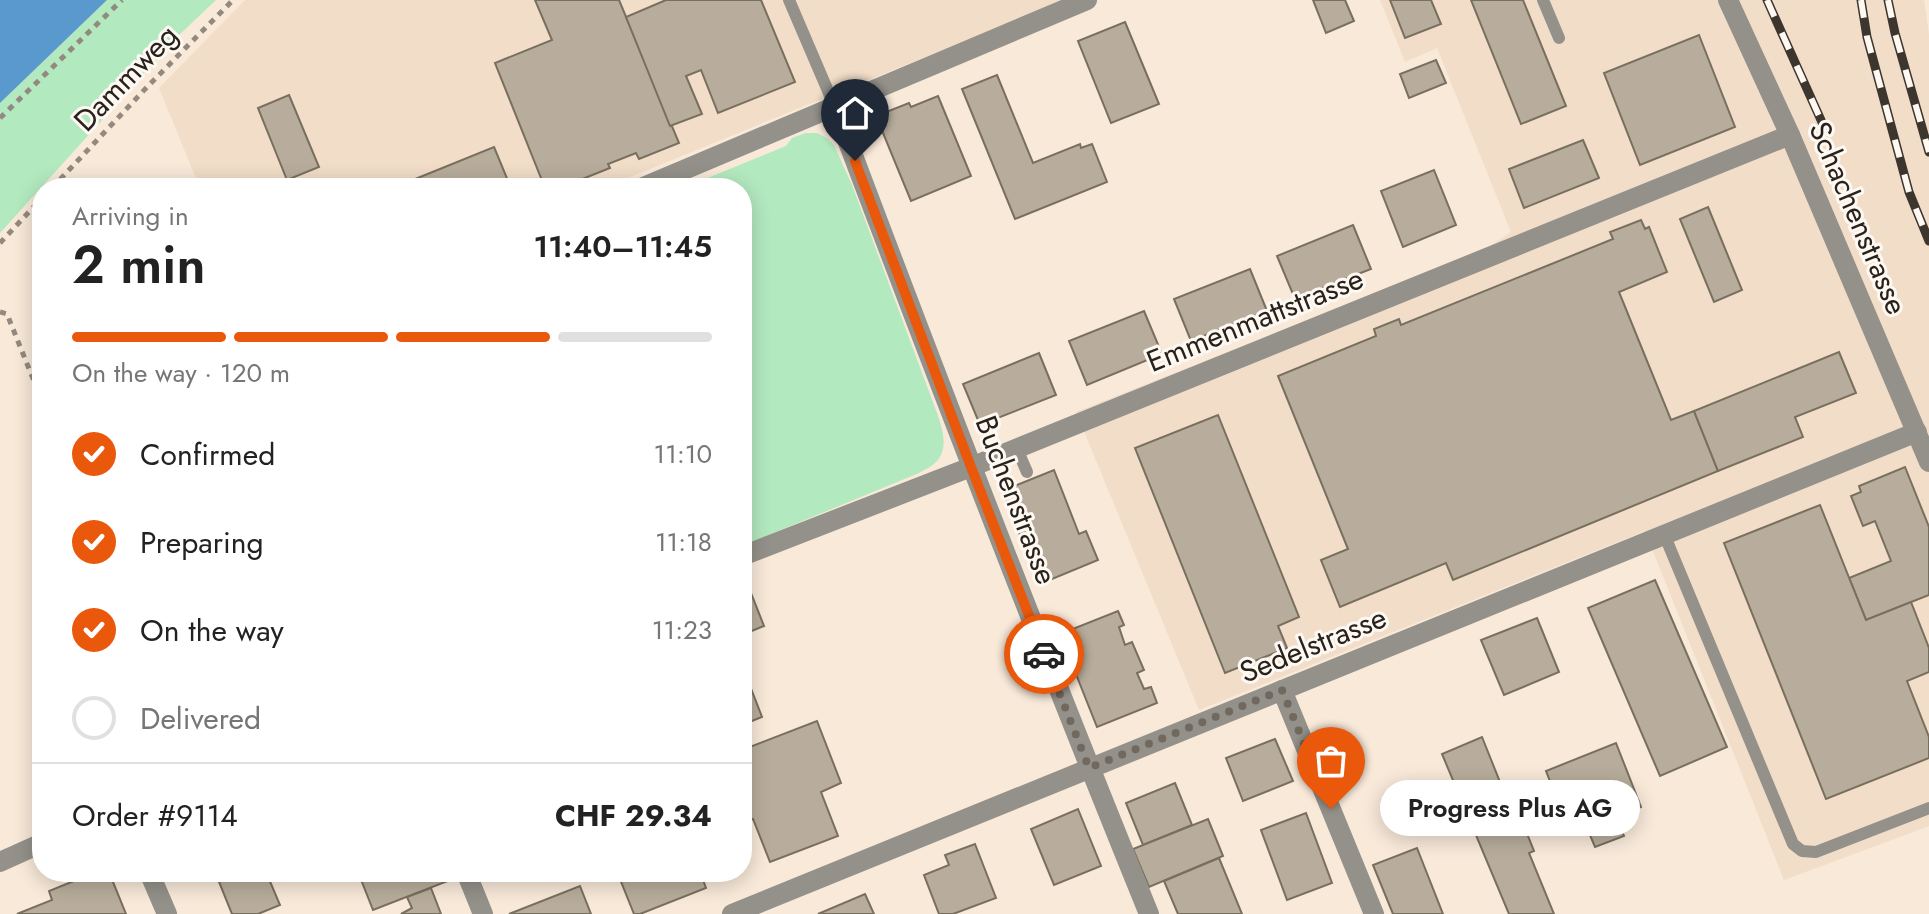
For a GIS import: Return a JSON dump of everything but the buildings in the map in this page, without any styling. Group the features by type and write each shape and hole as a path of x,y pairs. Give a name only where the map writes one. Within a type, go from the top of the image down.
{"street":[{"path":"664,178 1087,0"},
{"name":"Schachenstrasse","path":"1728,0 1790,135 1929,462"},
{"name":"Buchenstrasse","path":"834,105 971,467 1149,914"},
{"name":"Emmenmattstrasse","path":"752,552 1017,449 1790,135"},
{"name":"Sedelstrasse","path":"732,914 768,907 1089,768 1917,432"},
{"path":"1282,690 1374,914"},
{"path":"0,862 32,848"},
{"path":"153,882 167,914"},
{"path":"470,882 483,914"}],"lane":[{"path":"789,0 834,105"},
{"path":"1543,0 1559,38"},
{"path":"1017,449 1027,472"},
{"path":"1664,534 1793,844 1802,851 1816,852 1929,808"}],"path":[{"path":"0,118 122,0"},
{"name":"Dammweg","path":"61,178 233,0"},
{"path":"0,243 32,209"},
{"path":"0,312 7,314 32,376"}],"shaded area":[{"path":"245,0 1065,0 628,178 196,178 159,88"},
{"path":"1380,0 1924,0 1929,35 1929,826 1784,880 1645,531 1199,710 1076,412 1481,252 1511,232 1437,48 1405,62"}],"green space":[{"path":"107,0 216,0 178,36 50,178 32,178 32,198 0,233 0,103"},
{"path":"817,133 834,145 852,185 937,413 943,450 935,463 919,473 752,542 752,178 708,178 786,146 792,138"}],"water":[{"path":"0,0 107,0 0,103"}],"railway":[{"path":"1767,0 1825,129"},
{"path":"1861,0 1867,37 1909,192 1929,241"},
{"path":"1888,0 1929,152"}],"way so far":[{"path":"1044,654 1089,768 1282,690 1331,809"}],"place":[{"name":"Progress Plus AG","path":"1331,809"}],"route":[{"path":"855,161 1044,654"}]}
